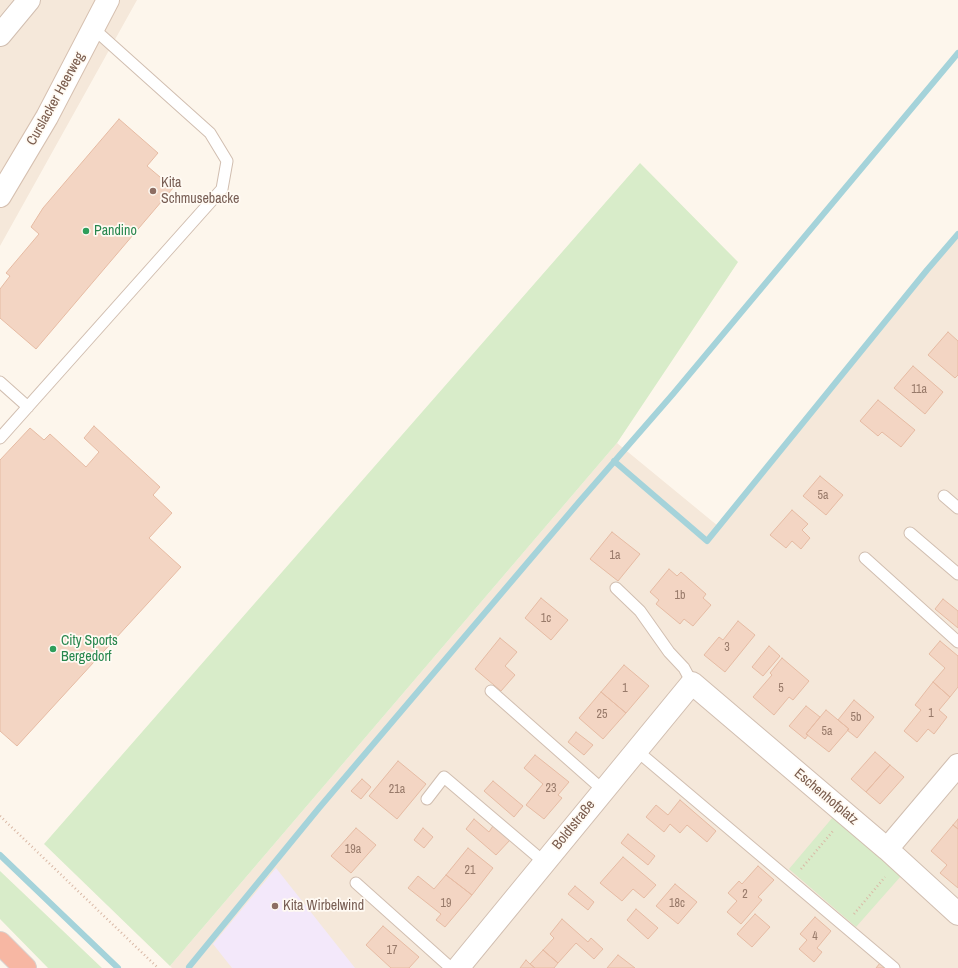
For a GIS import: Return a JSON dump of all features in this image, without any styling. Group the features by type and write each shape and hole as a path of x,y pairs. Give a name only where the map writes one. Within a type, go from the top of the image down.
{"highway":[{"path":"0,943 25,968"}],"street":[{"path":"0,35 29,0"},
{"name":"Curslacker Heerweg","path":"0,196 47,116 108,0"},
{"name":"Boldtstraße","path":"459,967 692,683"},
{"name":"Eschenhofplatz","path":"692,683 894,854 958,914"},
{"path":"894,854 957,767"}],"lane":[{"path":"0,438 222,189 227,161 210,133 94,29"},
{"path":"0,382 28,407"},
{"path":"944,496 958,508"},
{"path":"910,533 958,574"},
{"path":"865,558 958,642"},
{"path":"616,588 640,611 669,652 684,668 692,683"},
{"path":"491,692 603,790"},
{"path":"636,750 894,968"},
{"path":"427,799 444,777 544,862"},
{"path":"356,884 459,967"}],"path":[{"path":"791,881 847,814"},
{"path":"0,816 158,968"},
{"path":"844,926 894,854"}],"shaded area":[{"path":"0,0 137,0 0,246"},
{"path":"958,232 958,968 172,968 170,966 617,443 718,526"},
{"name":"Kita Wirbelwind","path":"276,868 355,968 232,968 213,944"}],"green space":[{"path":"640,163 738,262 617,443 170,966 44,844"},
{"path":"833,817 901,876 856,927 789,869"},
{"path":"0,871 102,968 48,968 0,919"}],"building":[{"name":"Pandino","path":"119,119 158,153 147,166 173,188 36,349 0,318 0,289 10,276 6,273 39,234 31,227 43,208"},
{"path":"948,332 958,341 958,375 955,378 928,355"},
{"path":"913,366 943,392 925,414 894,388"},
{"path":"878,400 915,430 901,447 882,432 878,436 860,421"},
{"name":"City Sports Bergedorf","path":"94,426 160,487 153,495 172,513 149,538 181,567 17,746 0,731 0,460 30,428 44,440 50,434 86,467 99,452 84,438"},
{"path":"820,476 843,495 826,515 803,496"},
{"path":"792,510 808,524 802,530 810,538 801,549 792,541 786,548 770,535"},
{"path":"612,532 640,554 618,581 590,559"},
{"path":"669,569 677,576 681,572 706,594 703,598 711,605 693,626 684,619 680,624 656,604 659,600 650,592"},
{"path":"541,598 568,620 551,640 525,618"},
{"path":"943,599 958,611 958,628 935,609"},
{"path":"738,621 755,635 725,672 704,655 719,637 723,640"},
{"path":"500,638 517,652 505,666 515,675 501,691 475,669"},
{"path":"940,641 958,656 958,687 950,697 933,682 945,668 929,654"},
{"path":"769,646 780,656 763,676 752,667"},
{"path":"782,658 809,681 793,700 789,697 774,715 753,697 772,675 770,673"},
{"path":"624,665 649,686 626,713 601,692"},
{"path":"933,682 950,697 939,710 947,717 934,734 928,729 917,742 904,731 921,710 915,705"},
{"path":"601,692 626,713 603,739 579,718"},
{"path":"854,700 874,717 857,738 838,720"},
{"path":"806,706 820,717 806,734 808,735 805,739 789,726"},
{"path":"826,710 849,729 829,752 806,734"},
{"path":"576,732 593,745 584,755 568,742"},
{"path":"875,752 890,765 866,792 851,779"},
{"path":"535,755 569,782 558,795 562,798 544,819 526,805 543,784 524,768"},
{"path":"398,761 426,784 397,819 369,796"},
{"path":"890,765 904,777 880,804 866,792"},
{"path":"362,779 371,787 361,799 351,791"},
{"path":"493,781 523,806 514,817 484,791"},
{"path":"680,800 716,831 707,842 687,825 680,833 670,824 664,832 646,817 656,805 668,815"},
{"path":"474,819 489,832 493,826 510,840 496,855 466,829"},
{"path":"958,819 958,829 953,825"},
{"path":"953,825 958,829 958,888 940,873 947,865 931,851"},
{"path":"356,828 376,845 351,873 331,856"},
{"path":"423,828 433,837 424,848 414,840"},
{"path":"628,834 655,856 648,865 621,843"},
{"path":"468,848 493,868 472,895 446,875"},
{"path":"623,857 656,885 644,898 633,889 622,901 600,883"},
{"path":"758,866 774,880 758,897 762,900 741,924 727,912 737,901 728,893 739,881 742,884"},
{"path":"446,875 472,895 445,927 436,920 441,914 408,888 418,876 434,889"},
{"path":"675,884 697,902 678,924 656,906"},
{"path":"575,886 594,902 588,910 568,894"},
{"path":"636,909 658,928 648,939 627,920"},
{"path":"755,914 770,927 752,947 737,934"},
{"path":"815,917 831,931 817,948 822,952 814,962 799,949 807,940 800,934"},
{"path":"562,919 588,942 591,938 603,949 594,959 576,943 558,963 543,950 554,938 550,934"},
{"path":"383,926 419,957 409,968 391,968 366,945"},
{"path":"543,950 558,963 554,968 535,968 530,964"},
{"path":"618,955 635,968 607,968"},
{"path":"526,960 530,964 535,968 520,968"},
{"path":"880,963 886,968 876,968"}],"waterway":[{"path":"189,967 319,808 579,502 673,394 958,53"},
{"path":"614,461 707,541 927,270 958,234"},
{"path":"0,855 118,968"}],"place":[{"name":"Kita Schmusebacke","path":"153,191"},
{"name":"Pandino","path":"86,231"},
{"name":"City Sports Bergedorf","path":"53,649"},
{"name":"Kita Wirbelwind","path":"275,906"}]}
